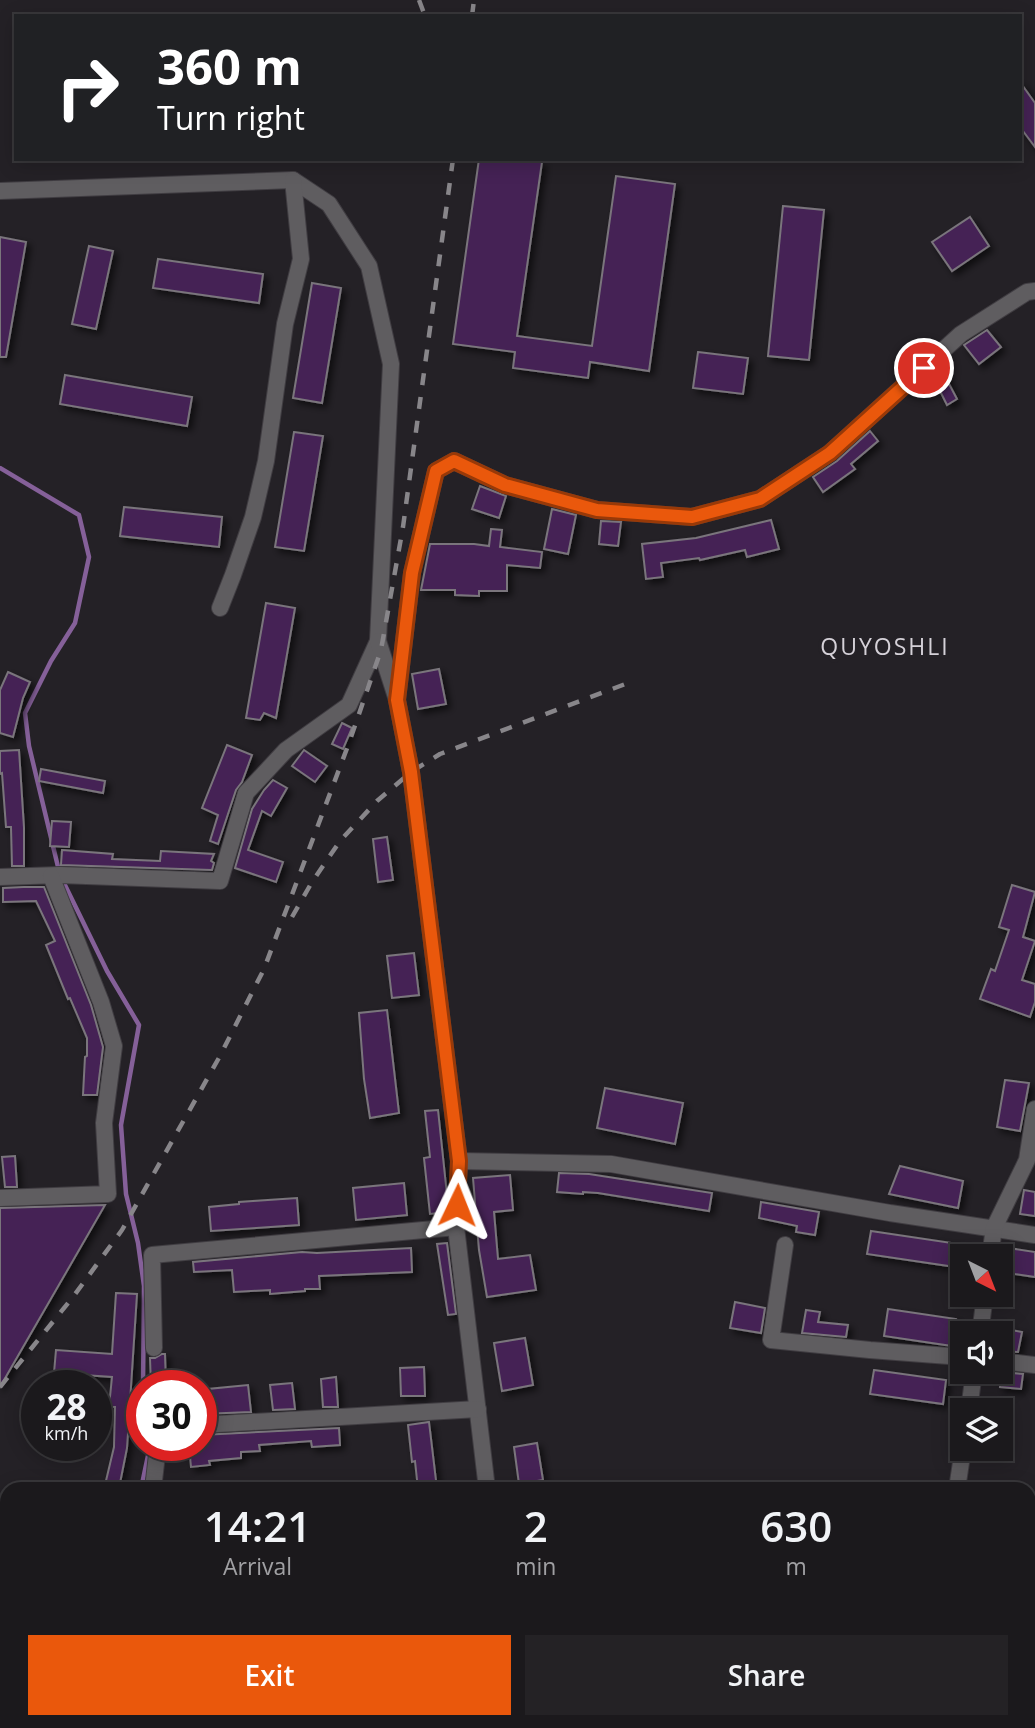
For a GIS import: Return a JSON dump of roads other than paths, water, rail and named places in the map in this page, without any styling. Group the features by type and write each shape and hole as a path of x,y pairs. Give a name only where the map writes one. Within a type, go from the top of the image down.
{"street":[{"path":"0,191 293,180 329,204 369,266 391,364 378,641 397,700 411,772 459,1161 457,1227 486,1482"},
{"path":"220,608 253,517 268,450 285,324 302,259 293,180"},
{"path":"397,700 412,573 436,471 454,461 505,485 597,510 692,517 760,499 830,453 961,334 1027,292 1035,291"},
{"path":"0,877 220,881 246,793 286,750 349,705 378,641"},
{"path":"0,1198 108,1194 104,1123 114,1046 101,1002 51,876"},
{"path":"992,1244 994,1228 1027,1160 1035,1109"},
{"path":"459,1161 611,1164 890,1213 1035,1235"},
{"path":"154,1348 152,1255 457,1227"},
{"path":"785,1245 771,1340 950,1356"},
{"path":"1013,1362 1035,1365"},
{"path":"217,1425 478,1409"},
{"path":"154,1482 156,1461"},
{"path":"958,1482 961,1461"}],"waterway":[{"path":"0,468 79,515 89,557 75,623 51,661 25,713 29,746 59,871"},
{"path":"62,879 107,971 139,1025 121,1125 126,1194 138,1243 144,1286 143,1370"},
{"path":"142,1482 147,1461"}],"railway":[{"path":"419,0 424,14"},
{"path":"472,14 474,0"},
{"path":"0,1387 73,1297 122,1230 220,1056 264,969 349,743 381,650 403,527 453,161"},
{"path":"292,917 340,841 377,801 411,772 440,754 628,683"}],"district":[{"name":"QUYOSHLI","path":"885,646"}]}
